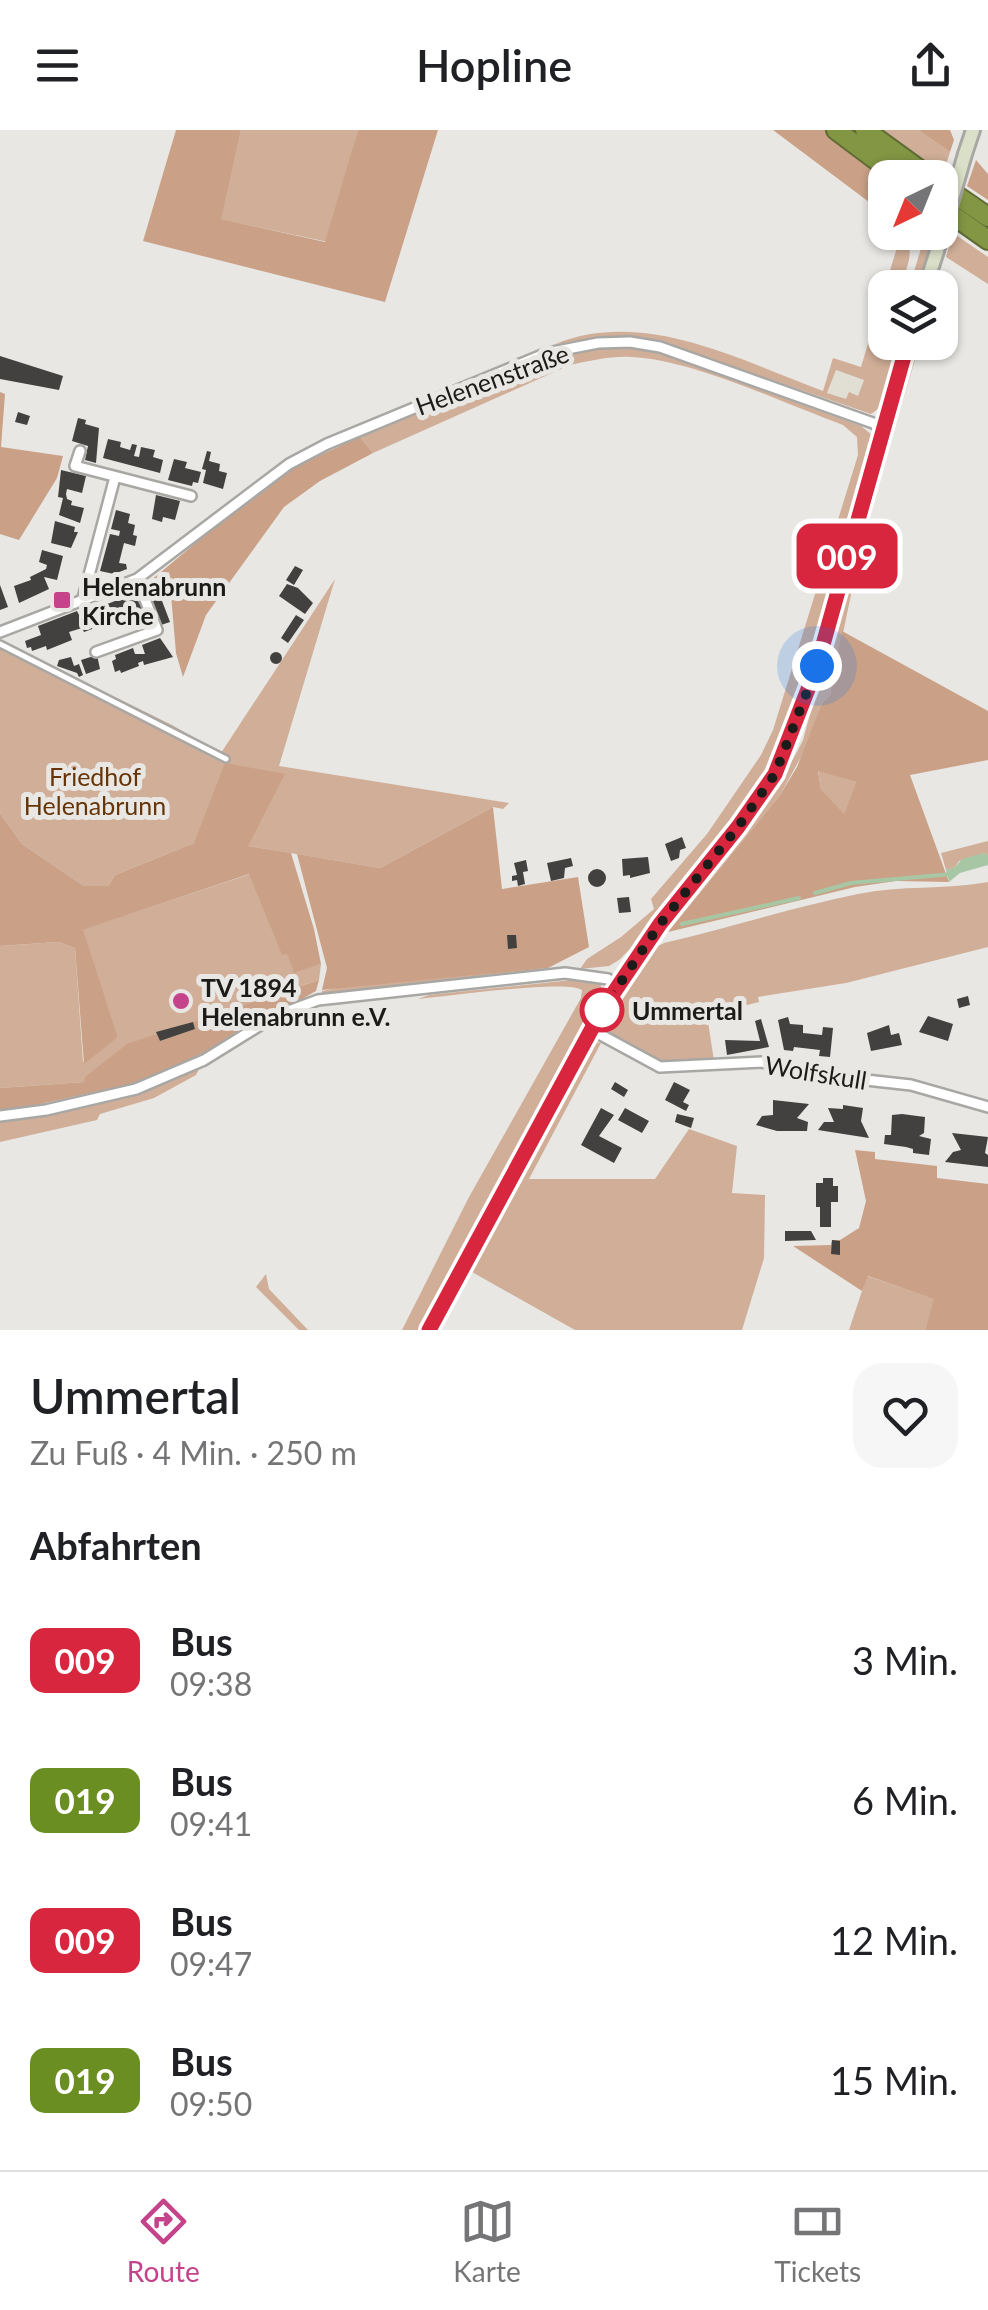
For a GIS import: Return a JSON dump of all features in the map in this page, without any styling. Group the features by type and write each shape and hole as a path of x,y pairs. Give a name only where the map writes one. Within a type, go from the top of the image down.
{"highway":[{"path":"836,130 876,160"},
{"path":"866,130 907,160"},
{"path":"958,196 988,217"},
{"path":"958,219 988,240"}],"main road":[{"path":"930,270 970,132"},
{"path":"429,1330 590,1029 618,984 775,774 817,666 903,360"}],"street":[{"name":"Helenenstraße","path":"0,632 137,579 290,464 327,444 547,353 598,343 630,342 680,352 882,429"},
{"path":"80,450 75,466 191,496"},
{"path":"84,598 115,477"},
{"path":"96,652 157,630 137,579"},
{"path":"0,1116 46,1110 136,1089 204,1060 275,1016 318,1000 565,974 608,978 618,984"},
{"name":"Wolfskull","path":"590,1029 660,1066 762,1062 804,1073 911,1085 988,1108"}],"lane":[{"path":"0,644 226,759"}],"shaded area":[{"path":"176,130 241,130 221,219 325,242 358,130 438,130 385,302 143,241"},
{"path":"773,130 827,130 868,161 868,201"},
{"path":"918,130 950,130 954,140 950,152"},
{"path":"976,160 988,174 988,200 967,186"},
{"path":"836,370 864,380 858,396 846,400 827,393"},
{"path":"0,392 5,394 1,447 63,456 57,478 19,540 0,534"},
{"path":"360,437 373,453 320,481 284,507 206,615 183,677 176,653 169,572 149,582 258,491 303,463"},
{"path":"842,631 988,711 988,760 910,775 949,882 896,881 855,887 668,932 780,795 797,767 822,703 830,695","holes":["818,771 856,782 844,814 821,789"]},
{"path":"225,763 285,774 248,846 291,853 321,964 294,973 287,954 282,955 249,874 83,930 118,1037 84,1064 75,948 58,942 0,946 0,813 22,844 84,886 108,886 115,875 194,843"},
{"path":"493,807 502,889 578,877 589,947 548,968 322,990 327,968 297,854 380,868"},
{"path":"984,853 988,865 960,873 949,882 946,870 962,859"},
{"path":"319,980 316,991 222,1045 135,1083 0,1113 0,1088 84,1082 85,1077 127,1044 157,1034 160,1041 195,1029 193,1022"},
{"path":"855,1150 875,1152 875,1159 937,1166 937,1178 988,1184 988,1330 925,1330 934,1299 868,1276 862,1291 793,1246 831,1245 832,1240 840,1240 859,1228 866,1201"}],"green space":[{"path":"241,130 358,130 328,242 220,219"},
{"path":"879,130 918,130 950,152 948,160 918,160"},
{"path":"958,236 988,257 988,284 946,257 948,250 958,250"},
{"path":"896,250 909,250 905,270 890,270"},
{"path":"921,250 931,250 925,270 914,270"},
{"path":"589,334 657,335 725,353 823,391 833,358 861,367 868,344 868,360 898,360 884,401 871,414 662,342 625,336 555,344","holes":["836,370 864,380 858,396 849,392 846,399 827,393"]},
{"path":"630,348 662,354 861,426 872,435 823,621 786,737 762,781 644,935 609,966 580,969 587,959 654,909 651,899 707,834 761,755 773,730 858,455 857,437 843,425 709,374 681,365 623,357 570,365 373,453 360,437 585,349"},
{"path":"911,360 915,360 864,533 830,695 822,703 806,748 780,795 668,932 672,918 760,810 803,740 877,466"},
{"name":"Friedhof Helenabrunn","path":"335,579 279,766 509,803 503,809 493,807 380,868 248,846 194,843 115,875 108,886 84,886 22,844 0,813 0,644 3,642 172,725 221,753"},
{"path":"818,770 856,782 844,815 821,789"},
{"path":"988,841 988,856 984,853 959,861 946,870 941,853"},
{"name":"TV 1894 Helenabrunn e.V.","path":"250,874 282,954 287,953 294,972 321,964 319,980 194,1022 196,1029 160,1041 157,1035 84,1082 0,1088 0,946 58,942 75,948 83,1062 118,1037 82,930"},
{"path":"988,882 988,947 846,983 758,997 759,1002 707,1015 714,1061 666,1064 606,1033 602,1024 650,950 664,943 858,894"},
{"path":"548,968 539,973 322,994 343,987"},
{"path":"581,979 601,985 600,995 422,1330 402,1330 469,1197 582,990 530,987 418,999"},
{"path":"594,1042 601,1043 529,1179 655,1179 689,1129 737,1146 732,1193 765,1195 764,1258 742,1330 575,1330 472,1272 441,1330 436,1330 472,1263 482,1253 479,1247"},
{"path":"199,1069 196,1075 154,1098 100,1114 97,1120 0,1142 0,1121 101,1101"},
{"path":"266,1274 269,1289 308,1330 299,1330 256,1287"},
{"path":"867,1276 935,1299 925,1330 849,1330"}],"building":[{"path":"0,356 63,376 59,390 0,379"},
{"path":"18,412 30,416 27,425 15,422"},
{"path":"78,418 99,428 96,463 85,460 88,446 72,441"},
{"path":"108,439 121,442 120,447 130,450 132,444 137,445 134,456 139,457 141,447 155,450 153,457 163,460 160,473 103,458"},
{"path":"207,451 211,452 209,461 220,464 219,471 227,473 223,489 203,483"},
{"path":"174,459 187,462 185,468 201,472 198,483 193,482 192,486 168,480"},
{"path":"61,470 86,476 82,493 67,489 66,494 71,505 84,508 80,523 59,515 63,498 58,497"},
{"path":"156,495 180,501 175,520 152,519"},
{"path":"116,510 130,514 128,523 135,525 133,535 137,536 135,546 124,543 119,563 126,564 127,569 114,574 100,571 110,534 119,536 120,531 111,529"},
{"path":"55,521 75,527 74,532 78,532 71,548 51,543"},
{"path":"42,550 63,556 57,580 44,577 49,589 19,603 14,586 46,569 47,565 39,562"},
{"path":"295,566 303,570 294,585 286,580"},
{"path":"287,584 298,588 313,603 305,614 279,596"},
{"path":"0,585 8,607 0,610"},
{"path":"156,585 170,622 161,625 147,588"},
{"path":"133,594 144,610 84,632 82,628 69,632 72,640 47,650 46,646 32,651 27,648 25,641 41,635 38,626"},
{"path":"296,615 304,620 288,643 281,638"},
{"path":"160,638 173,657 144,665 143,661 139,666 115,672 115,655 133,648 135,654 145,654 142,645"},
{"path":"276,652 282,658 276,664 270,658"},
{"path":"97,655 100,669 86,674 81,660"},
{"path":"71,657 83,675 79,677 57,666 59,660"},
{"path":"682,837 686,848 671,861 665,844"},
{"path":"648,857 650,873 623,876 622,859"},
{"path":"571,858 573,866 565,868 564,878 551,881 547,863"},
{"path":"526,860 525,884 518,886 517,880 512,881 512,876 517,875 514,863"},
{"path":"597,869 606,878 597,887 588,878"},
{"path":"629,897 631,912 619,913 617,898"},
{"path":"507,935 516,935 517,948 508,949"},
{"path":"968,996 970,1005 959,1008 957,999"},
{"path":"928,1016 953,1024 948,1041 919,1032"},
{"path":"788,1017 790,1024 803,1025 803,1033 822,1035 823,1027 833,1028 830,1057 819,1056 820,1050 784,1050 778,1020"},
{"path":"761,1019 769,1047 727,1055 725,1040 760,1041 755,1021"},
{"path":"193,1022 195,1029 160,1041 156,1032"},
{"path":"889,1025 891,1035 899,1033 902,1045 871,1051 867,1033"},
{"path":"615,1082 628,1090 624,1097 611,1089"},
{"path":"674,1082 690,1090 683,1102 689,1105 686,1111 665,1100"},
{"path":"773,1100 809,1104 797,1118 808,1122 807,1131 777,1131 756,1125 762,1116 773,1115"},
{"path":"843,1105 863,1108 861,1121 869,1138 818,1130 824,1122 834,1122 828,1108 843,1109"},
{"path":"601,1108 614,1115 599,1136 622,1148 614,1163 581,1145"},
{"path":"625,1108 649,1121 642,1133 618,1120"},
{"path":"677,1114 694,1118 691,1128 675,1122"},
{"path":"892,1115 925,1117 924,1133 919,1136 931,1139 929,1155 884,1144 885,1135 891,1135"},
{"path":"952,1133 988,1137 988,1167 945,1162 953,1152 961,1150"},
{"path":"823,1178 833,1178 833,1186 838,1186 838,1202 831,1202 831,1227 820,1227 820,1207 816,1207 816,1183 823,1183"},
{"path":"785,1231 811,1231 816,1240 785,1241"},
{"path":"832,1240 840,1241 840,1255 831,1254"}],"waterway":[{"path":"815,893 851,883 952,874"},
{"path":"682,924 799,898"}],"bus line":[{"name":"009","path":"429,1330 590,1029 618,984 775,774 817,666 903,360"}],"place":[{"name":"Helenabrunn Kirche","path":"62,600"},
{"name":"TV 1894 Helenabrunn e.V.","path":"181,1001"},
{"name":"Ummertal","path":"602,1010"}],"route":[{"path":"602,1010 660,924 775,774 817,666"}]}
